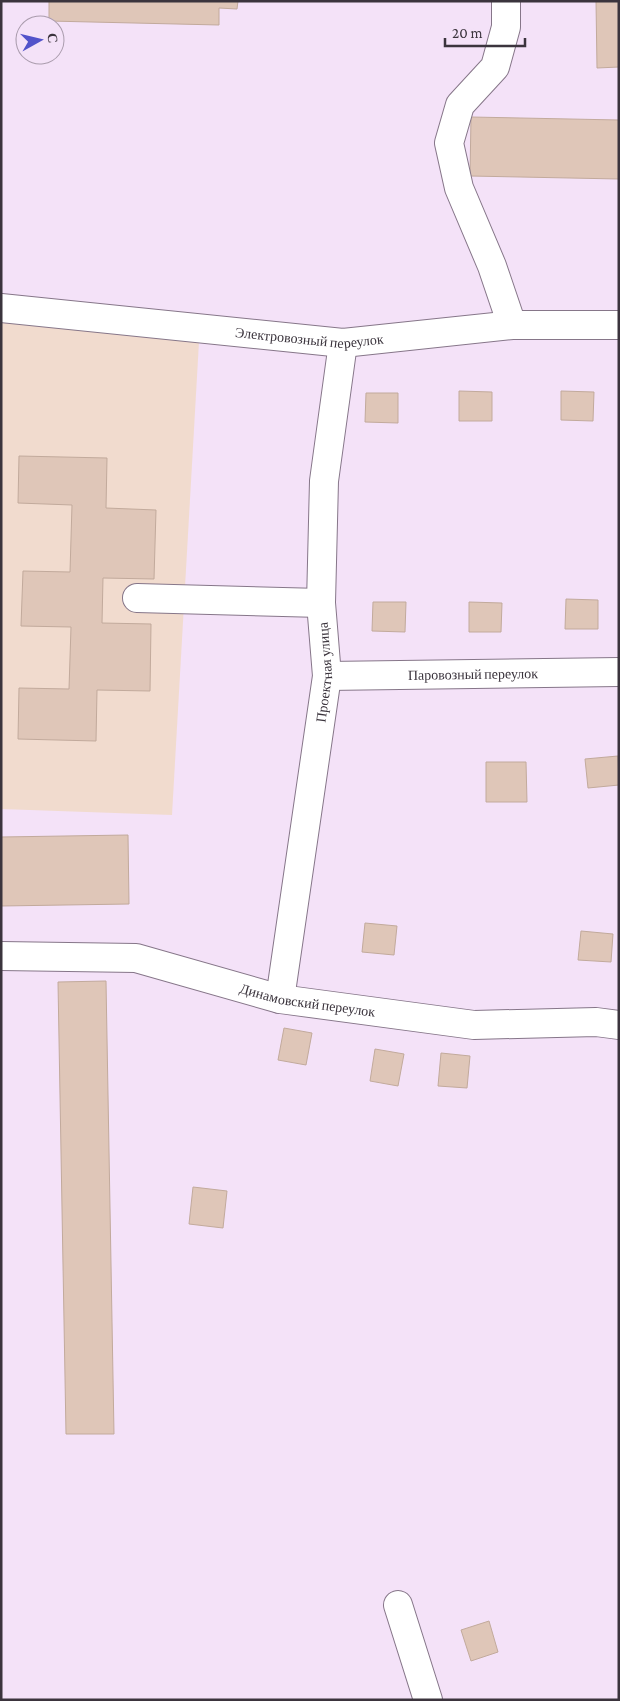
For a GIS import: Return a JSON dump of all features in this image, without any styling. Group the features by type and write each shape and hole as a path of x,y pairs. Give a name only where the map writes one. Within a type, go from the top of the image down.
{"street":[{"path":"506,1 506,27 495,67 460,104 449,143 459,188 492,266 512,325"},
{"name":"Электровозный переулок","path":"1,308 343,343 512,325 619,325"},
{"name":"Проектная улица","path":"280,999 327,676 321,602 324,481 343,343"},
{"path":"137,598 321,602"},
{"name":"Паровозный переулок","path":"327,676 619,672"},
{"name":"Динамовский переулок","path":"1,956 136,958 280,999 474,1025 596,1022 619,1025"},
{"path":"398,1605 428,1700"}],"shaded area":[{"path":"1,318 200,324 172,815 1,809"}],"building":[{"path":"49,1 238,1 237,9 219,8 219,25 65,21 65,15 49,15"},
{"path":"596,1 619,1 619,67 597,68"},
{"path":"471,117 619,120 619,179 470,176"},
{"path":"459,391 492,392 492,421 459,421"},
{"path":"561,391 594,392 593,421 561,420"},
{"path":"366,393 398,393 398,423 365,422"},
{"path":"19,456 107,458 106,508 156,510 154,579 103,578 102,623 151,624 150,691 97,690 96,741 18,739 19,688 69,689 71,627 21,626 23,571 70,572 72,505 18,503"},
{"path":"566,599 598,600 598,629 565,629"},
{"path":"373,602 406,602 405,632 372,631"},
{"path":"469,602 502,603 501,632 469,632"},
{"path":"618,756 619,785 588,788 585,759"},
{"path":"486,762 526,762 527,802 486,802"},
{"path":"128,835 129,904 1,906 1,837"},
{"path":"365,923 397,926 394,955 362,952"},
{"path":"581,931 613,934 611,962 578,960"},
{"path":"106,981 114,1434 66,1434 58,982"},
{"path":"284,1028 312,1033 306,1065 278,1060"},
{"path":"375,1049 404,1054 398,1086 370,1081"},
{"path":"441,1053 470,1056 467,1088 438,1086"},
{"path":"193,1187 227,1191 223,1228 189,1224"},
{"path":"489,1621 498,1652 471,1661 461,1630"}]}
